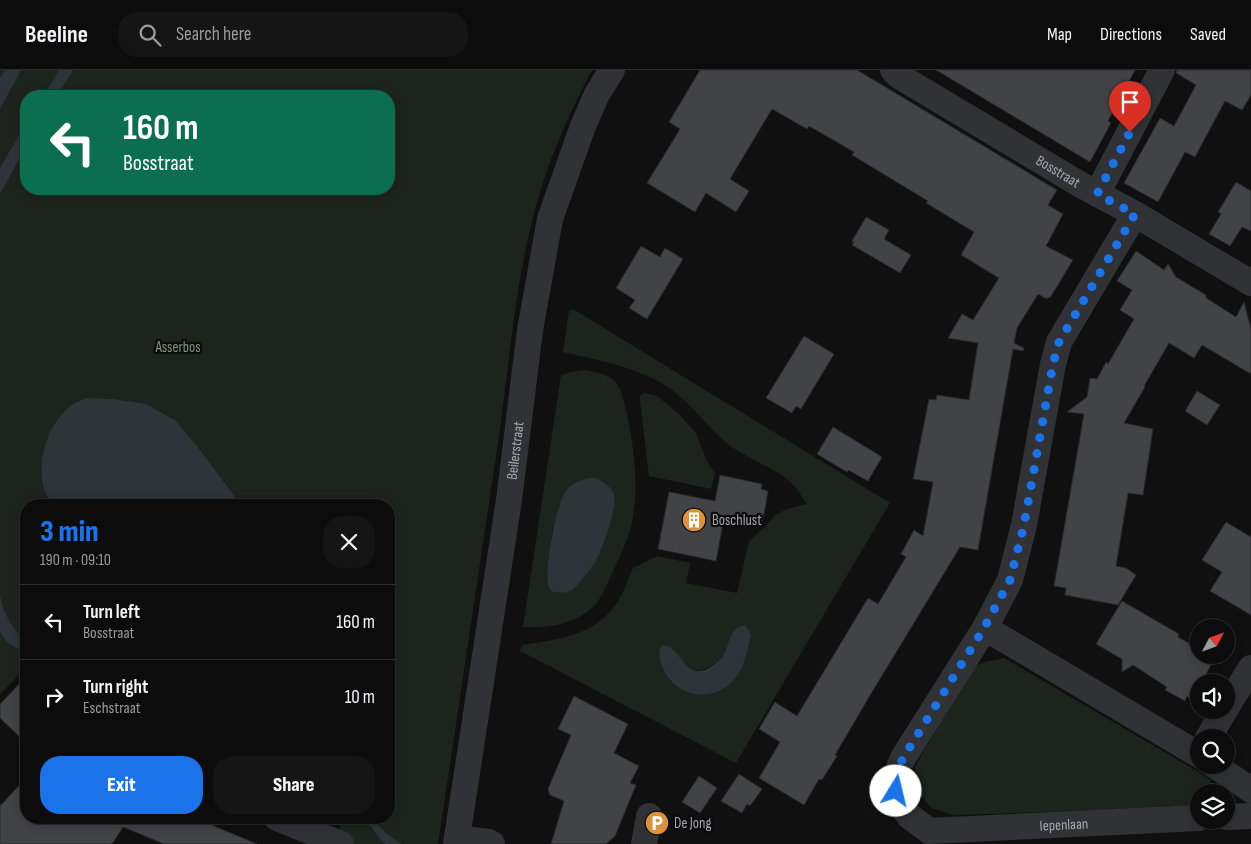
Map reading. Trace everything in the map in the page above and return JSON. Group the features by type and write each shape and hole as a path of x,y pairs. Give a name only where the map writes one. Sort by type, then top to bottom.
{"street":[{"name":"Beilerstraat","path":"456,841 508,500 530,330 550,219 583,126 597,94 612,70"},
{"name":"Bosstraat","path":"893,70 899,76 1097,194 1135,214 1251,283"},
{"path":"1097,194 1162,70"},
{"path":"1135,214 1059,342 1053,364 1017,556 1010,580 984,628 1190,749"},
{"name":"Iepenlaan","path":"984,628 903,758 893,781 898,800 909,816 929,831 1190,818"},
{"path":"1235,694 1251,668"},
{"path":"1227,774 1251,790"},
{"path":"644,844 649,816"},
{"path":"1235,817 1251,816"},
{"path":"292,824 341,844"},
{"path":"456,841 488,842 492,844"}],"green space":[{"name":"Asserbos","path":"0,70 592,70 553,153 536,206 522,266 497,450 438,844 402,844 393,840 377,824 395,824 395,499 20,499 20,639 16,649 20,650 20,674 0,694"},
{"path":"573,309 890,503 736,763 520,651 522,645 562,638 587,629 598,622 617,603 633,568 657,556 690,563 686,583 737,593 749,541 775,515 787,509 807,504 788,480 776,471 732,447 717,435 684,400 665,385 623,367 563,352 569,310","holes":["732,633 724,687 660,658 673,648 681,661 689,669 697,671 706,669 721,658 728,647"]},
{"path":"586,370 611,378 617,384 623,398 633,449 635,475 635,501 631,527 604,590 594,606 578,617 561,624 523,627 561,375","holes":["561,501 607,534 602,544 549,557 552,533"]},
{"path":"644,393 657,396 679,414 696,433 706,459 715,474 711,489 649,476 640,401 640,396"},
{"path":"1004,658 1190,767 1190,774 1202,774 1213,784 1190,784 1190,807 954,815 931,808 916,788 915,766 973,667"},
{"path":"340,824 369,824 385,844 351,844 339,834"}],"shaded area":[{"path":"5,70 21,70 0,109 0,78"},
{"path":"59,70 73,70 61,90 47,90"},
{"path":"20,133 20,157 0,194 0,168"},
{"path":"88,398 113,399 146,404 176,421 236,499 50,499 45,491 42,478 44,450 56,423 65,411 75,403"},
{"path":"594,477 613,491 615,500 612,518 602,548 596,561 571,591 551,591 548,584 548,563 552,534 564,494 569,487 584,479"},
{"path":"0,596 9,621 20,634 20,650 4,639 0,631"},
{"path":"742,626 746,626 751,635 749,645 739,673 729,685 717,692 704,695 691,693 679,688 669,678 662,666 659,650 663,645 670,647 676,652 686,665 693,670 700,671 710,667 722,657 734,631"},
{"path":"369,824 378,824 386,833 402,844 385,844"}],"building":[{"path":"700,70 857,70 1057,190 1048,205 1063,214 1046,246 1073,260 1050,298 1048,297 1047,299 1038,294 1017,328 1014,343 1024,348 1023,351 1013,349 978,550 960,547 872,692 835,755 837,756 822,780 819,779 804,805 759,778 780,742 759,729 775,702 797,716 868,598 878,604 906,557 901,554 914,530 923,536 933,482 913,479 929,399 936,400 937,395 969,400 978,343 948,338 962,314 973,320 999,278 961,255 974,232 926,203 928,201 852,155 854,152 809,126 807,129 772,109 730,179 749,191 736,212 706,193 695,212 647,183 680,129 669,122"},
{"path":"936,70 1135,70 1108,121 1111,123 1090,162"},
{"path":"1177,70 1251,70 1251,95 1242,110 1225,101 1195,157 1185,152 1158,202 1124,183 1160,118 1174,126 1196,85 1176,73"},
{"path":"1236,182 1251,191 1251,231 1242,227 1230,246 1209,234 1221,214 1218,212"},
{"path":"866,217 889,230 884,239 911,255 900,273 852,245 854,242 852,241"},
{"path":"641,246 660,257 665,248 683,259 647,319 629,308 635,300 616,288"},
{"path":"1136,251 1164,270 1168,264 1176,277 1206,295 1206,298 1236,317 1244,302 1251,329 1251,374 1202,345 1194,358 1169,343 1144,386 1124,423 1153,429 1143,495 1128,493 1116,566 1126,568 1136,575 1118,605 1065,595 1066,588 1054,586 1084,414 1067,412 1087,397 1090,378 1097,379 1134,319 1120,310 1132,290 1117,281"},
{"path":"804,336 834,354 801,409 796,406 792,413 766,398"},
{"path":"1197,391 1220,405 1207,425 1185,411"},
{"path":"833,427 882,457 868,481 848,470 847,472 817,454"},
{"name":"Boschlust","path":"720,475 762,484 761,489 768,491 762,525 724,518 716,561 658,549 669,492 715,501"},
{"path":"1226,522 1251,537 1251,615 1210,591 1222,572 1202,560"},
{"path":"1122,601 1179,634 1178,637 1190,644 1190,664 1212,664 1206,674 1190,674 1190,698 1187,696 1185,701 1165,690 1167,687 1133,665 1122,672 1122,659 1096,644"},
{"path":"20,683 20,737 0,718 0,704"},
{"path":"574,696 628,724 614,753 639,766 630,783 636,785 615,836 606,844 551,844 564,801 550,795 548,789 571,735 558,729"},
{"path":"739,774 762,789 750,806 747,804 742,813 721,801"},
{"path":"699,776 717,788 700,813 682,802"},
{"path":"20,784 20,824 209,824 257,844 164,844 123,827 112,844 0,844 0,806"}],"place":[{"name":"Boschlust","path":"694,520"},
{"name":"De Jong","path":"657,823"}],"route":[{"path":"896,791 893,781 903,758 997,607 1010,580 1024,525 1053,364 1059,342 1135,214 1097,194 1130,132"}]}
